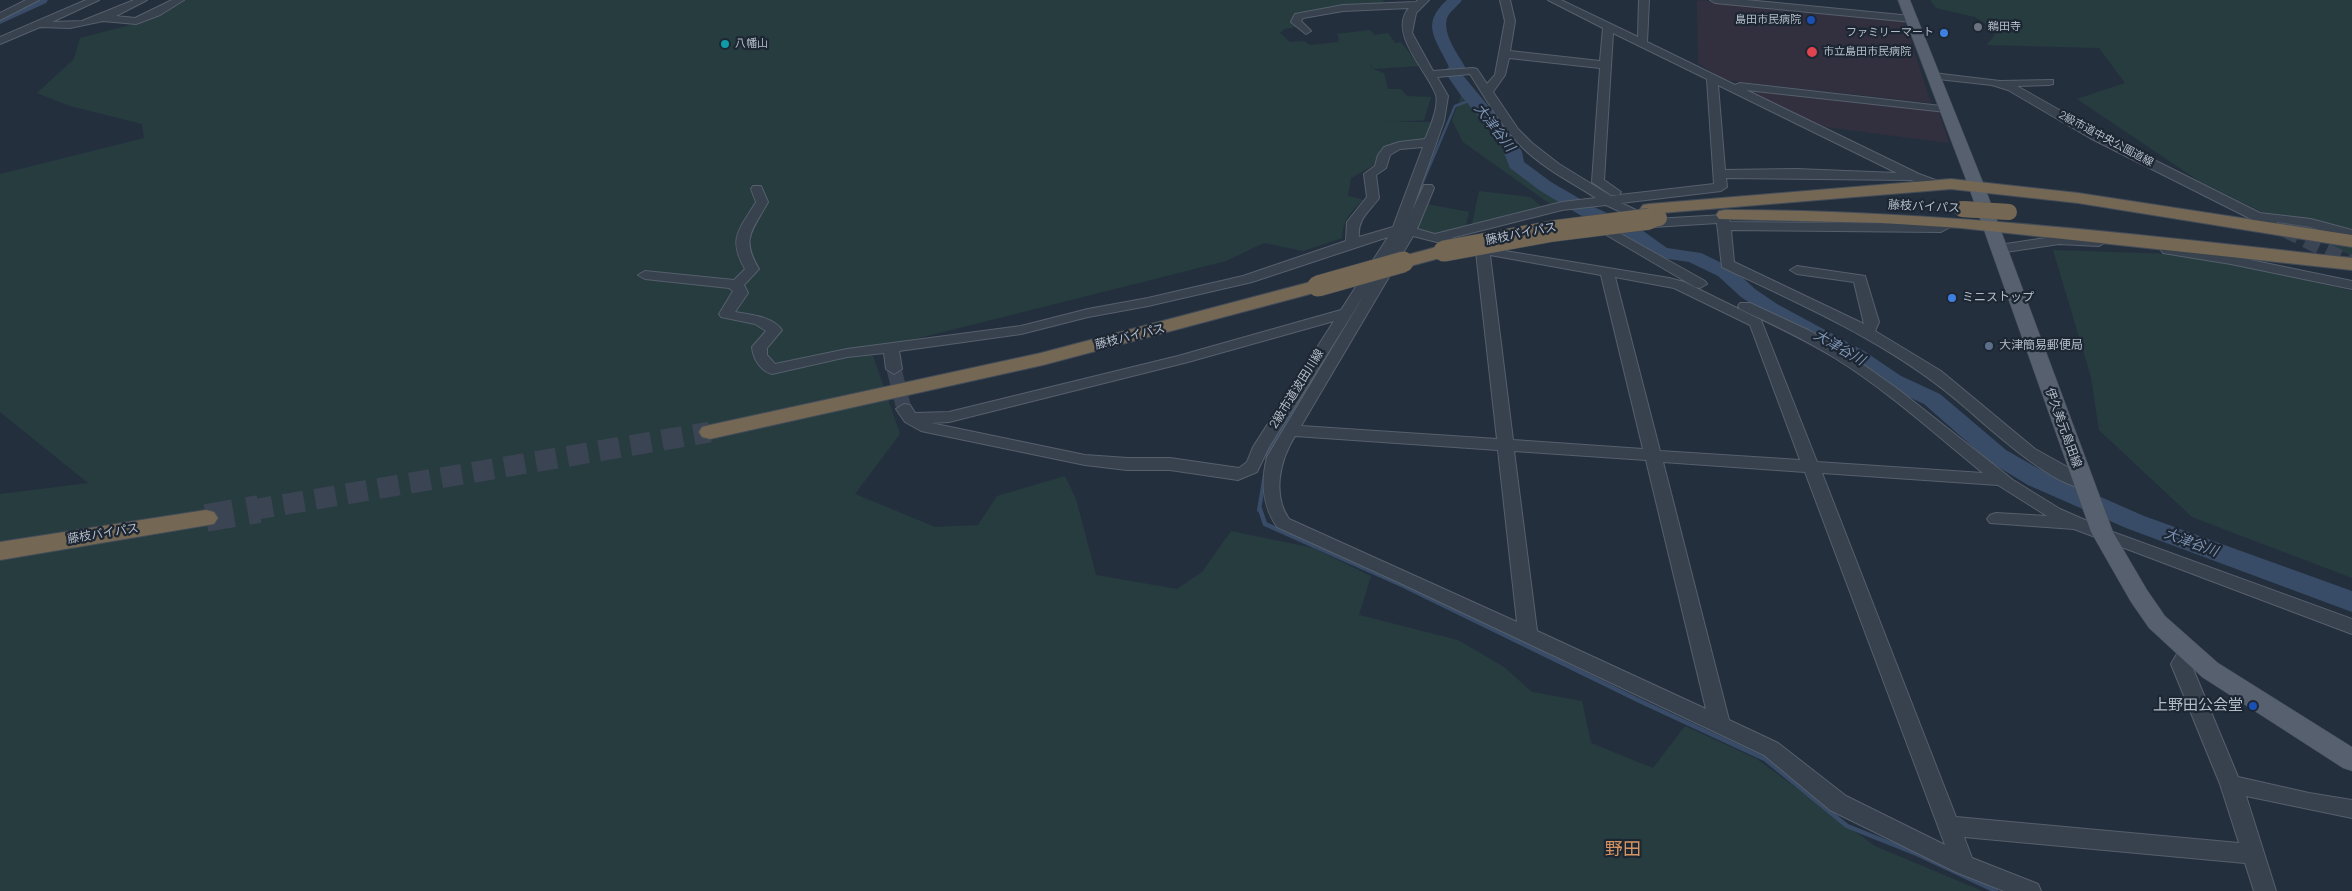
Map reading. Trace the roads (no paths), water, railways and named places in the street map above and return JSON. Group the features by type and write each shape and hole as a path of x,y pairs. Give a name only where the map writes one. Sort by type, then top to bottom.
{"highway":[{"path":"1440,244 1553,231 1653,213 1934,184 1976,186 2078,198 2352,241"},
{"name":"藤枝バイパス","path":"1957,216 2009,212 2352,255"},
{"path":"1653,213 1957,216 1990,226 2352,264"},
{"name":"藤枝バイパス","path":"710,432 1043,359 1318,286 1440,244 1653,213"},
{"name":"藤枝バイパス","path":"0,551 206,518"}],"main road":[{"name":"伊久美元島田線","path":"1904,0 1976,186 2103,534 2139,596 2157,622 2188,652 2227,682 2352,760"}],"street":[{"path":"0,17 34,0"},
{"path":"0,42 94,0"},
{"path":"40,24 84,25 142,0"},
{"path":"104,18 136,21 156,13 179,0"},
{"path":"1487,92 1500,75 1510,21 1505,0"},
{"path":"1553,0 1914,177 1934,184"},
{"path":"1641,43 1643,37 1644,0"},
{"path":"1715,0 1912,19"},
{"path":"1831,0 1834,12"},
{"path":"1306,31 1296,22 1299,16 1343,8 1421,2"},
{"name":"2級市道波田川線","path":"1255,467 1261,447 1345,313 1404,230 1441,109 1442,96 1407,33 1408,19 1421,2"},
{"path":"1608,26 1598,182 1609,197 1622,209 1653,223 1723,219 1727,264 1866,333 1940,377 2022,447 2046,464 2084,485"},
{"path":"1504,54 1605,65"},
{"path":"1430,74 1473,71 1514,131 1528,146 1555,167 1609,197"},
{"name":"2級市道中央公園道線","path":"1933,76 2002,84 2094,134 2272,224"},
{"path":"1712,78 1721,186"},
{"path":"2002,84 2049,82"},
{"path":"1727,85 1946,109"},
{"path":"1353,242 1350,233 1352,222 1358,212 1373,198 1370,174 1380,168 1384,154 1388,149 1400,146 1430,143"},
{"path":"1440,244 1562,206 1609,197 1721,186 1796,173 1914,177"},
{"path":"1428,188 1274,458 1272,504 1276,515 1283,523 1402,576 1771,749 1838,803 1964,865 2030,891"},
{"path":"736,286 752,269 741,248 743,232 762,202 757,189"},
{"path":"2255,215 2311,223 2352,234"},
{"path":"1724,226 1941,228 1957,216"},
{"path":"1486,250 1605,229 1687,278 1805,334 1842,356 1894,394 2001,480 2076,524 2352,627"},
{"path":"644,275 736,286 741,293 726,314 760,322 775,330 759,347 760,356 772,369 890,347 1021,330 1088,313 1157,300 1247,279 1353,242 1404,230 1440,244 1486,250 1679,285 1756,323 1964,865"},
{"path":"1999,249 2059,240 2095,242 2194,253 2352,286"},
{"path":"1486,250 1505,445 1528,635"},
{"path":"1797,270 1860,279 1872,322 1866,333"},
{"path":"1607,272 1720,725"},
{"path":"1273,470 1255,467 1248,472 1238,474 1170,464 1127,464 1085,460 927,427 907,414 958,414 1183,360 1345,313"},
{"path":"890,347 894,369"},
{"path":"1290,430 2001,480"},
{"path":"1996,519 2076,524"},
{"path":"2188,652 2180,664 2231,784 2266,891"},
{"path":"2231,784 2309,802 2352,809"},
{"path":"1949,826 2254,854"}],"waterway":[{"path":"0,20 41,0"},
{"name":"大津谷川","path":"1455,0 1445,9 1440,18 1439,26 1440,34 1458,69 1452,71 1468,94 1499,128 1513,152 1516,164 1545,186 1587,211 1632,232 1662,253 1694,257 1725,272 1748,293 1770,308 1856,356 1893,381 1932,399 1998,456 2037,479 2135,522 2352,602"},
{"path":"1417,196 1455,106 1474,99"},
{"path":"1259,510 1269,450 1356,309"},
{"path":"1260,509 1265,524 1402,585 1642,702 1765,759 1847,826 1917,854 1996,891"}],"tunnel":[{"path":"2285,230 2352,263"},
{"path":"894,369 904,409"},
{"path":"252,510 710,432"},
{"path":"206,518 259,509"}],"place":[{"name":"島田市民病院","path":"1811,20"},
{"name":"鵜田寺","path":"1978,27"},
{"name":"ファミリーマート","path":"1944,33"},
{"name":"八幡山","path":"725,44"},
{"name":"市立島田市民病院","path":"1812,52"},
{"name":"ミニストップ","path":"1952,298"},
{"name":"大津簡易郵便局","path":"1989,346"},
{"name":"上野田公会堂","path":"2253,706"}],"district":[{"name":"野田","path":"1623,850"}]}
